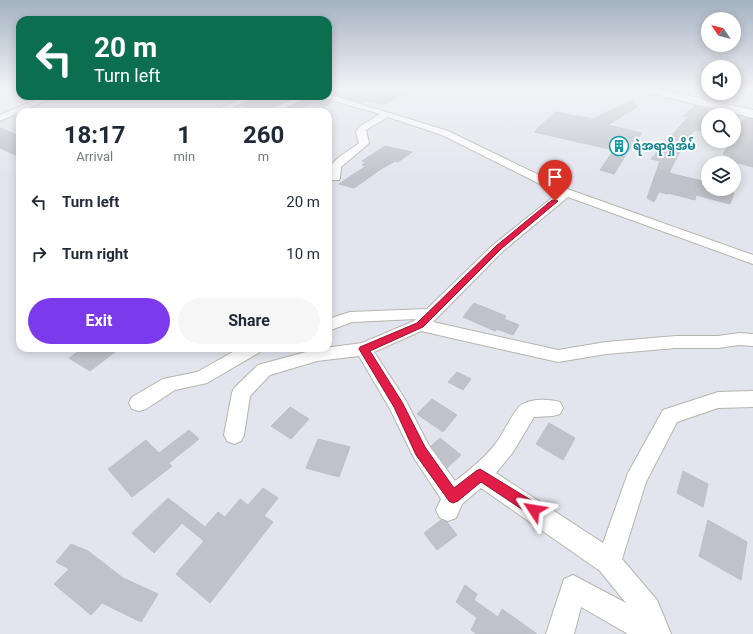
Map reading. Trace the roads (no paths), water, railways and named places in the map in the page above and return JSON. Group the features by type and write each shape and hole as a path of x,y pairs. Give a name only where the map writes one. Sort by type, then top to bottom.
{"street":[{"path":"335,178 335,169 337,164 360,149 364,143 361,132 362,129 379,119"},
{"path":"401,119 445,133 566,192 753,260"},
{"path":"234,435 241,393 264,370 317,355 364,349 426,320 498,248 566,192"},
{"path":"332,324 350,317 402,314 558,356 606,348 668,343 718,342 739,339 753,340"},
{"path":"364,349 398,405 421,451 451,504 506,446 527,411 535,408 553,408"},
{"path":"139,403 170,384 201,378 247,352"},
{"path":"609,562 636,480 670,416 718,400 753,399"},
{"path":"480,475 609,562 648,609 656,634"},
{"path":"560,634 573,588 656,634"}],"place":[{"name":"ရဲအရာရှိအိမ်","path":"619,146"}]}
